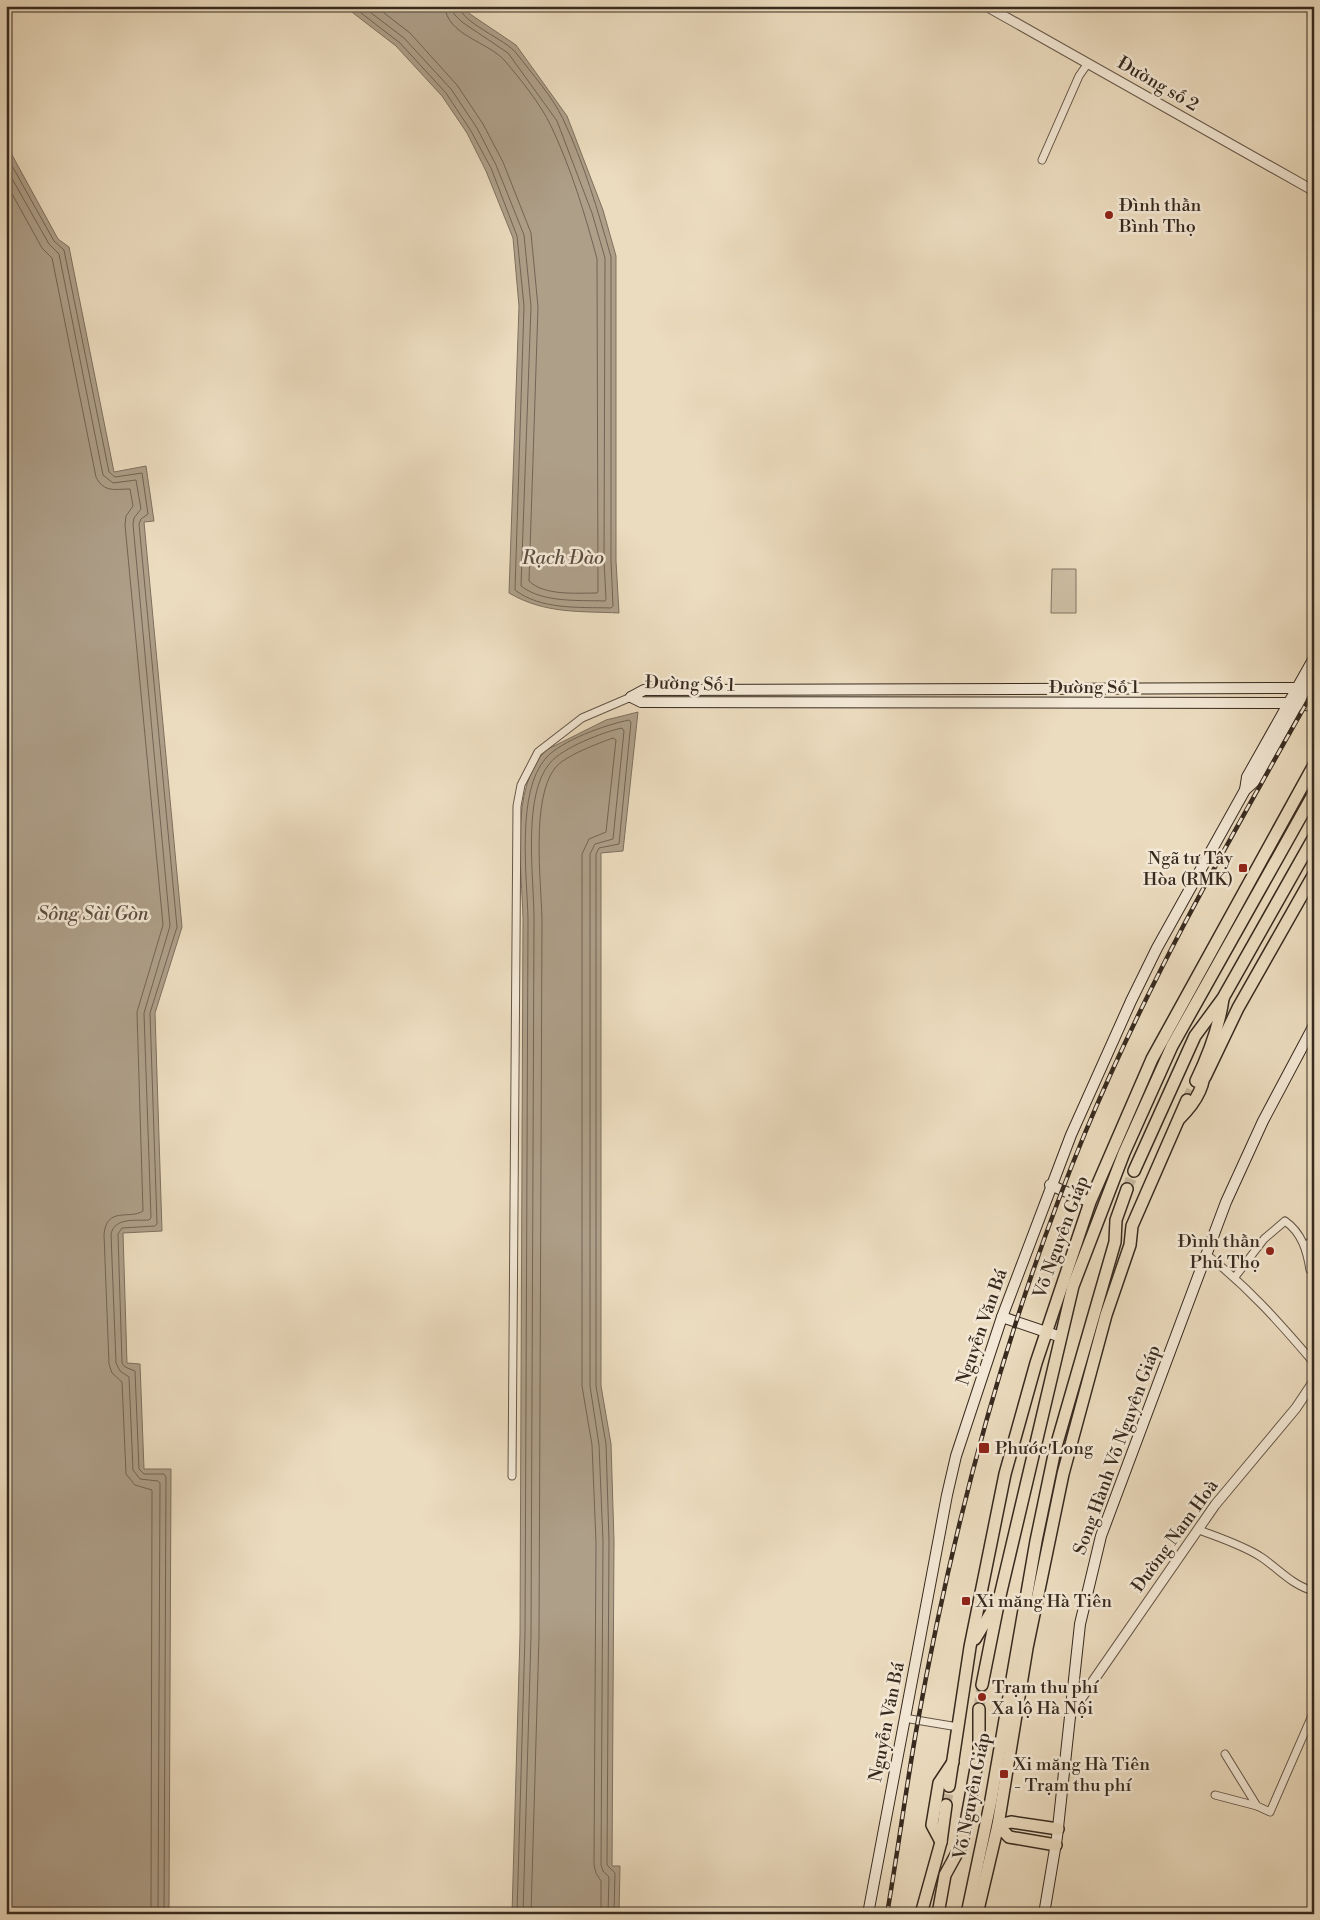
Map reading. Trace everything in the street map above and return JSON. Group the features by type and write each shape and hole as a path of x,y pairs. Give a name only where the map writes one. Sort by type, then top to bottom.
{"main road":[{"name":"Nguyễn Văn Bá","path":"1306,688 1314,658"},
{"name":"Nguyễn Văn Bá","path":"868,1914 950,1480 1002,1317 1050,1185 1144,974 1245,790 1246,777 1314,674"},
{"name":"Đường Số 1","path":"631,696 644,690 1306,688"},
{"name":"Đường Số 1","path":"631,696 641,702 1293,704 1314,706"},
{"name":"Võ Nguyên Giáp","path":"950,1786 970,1647 1005,1474 1036,1363 1090,1202 1152,1058 1314,765"},
{"name":"Võ Nguyên Giáp","path":"982,1685 998,1600 1073,1286 1124,1153 1172,1046 1250,903 1314,793"},
{"path":"1134,1171 1184,1056 1195,1036 1223,998 1314,837"},
{"path":"1200,1079 1314,874"},
{"name":"Võ Nguyên Giáp","path":"1178,1119 1192,1106 1221,1014 1223,998"},
{"name":"Song Hành Võ Nguyên Giáp","path":"1044,1914 1056,1845 1080,1624 1101,1536 1206,1254 1250,1147 1314,1025"},
{"name":"Võ Nguyên Giáp","path":"977,1914 998,1825 1026,1648 1063,1474 1106,1315 1130,1245 1132,1226 1187,1100"},
{"path":"1050,1185 1090,1202"},
{"name":"Võ Nguyên Giáp","path":"967,1914 990,1802 1036,1541 1055,1450 1115,1242 1116,1220 1127,1189"},
{"path":"1115,1242 1132,1226"},
{"path":"1068,1264 1073,1286"},
{"path":"1002,1317 1061,1337 1036,1363"},
{"path":"970,1647 998,1600"},
{"name":"Võ Nguyên Giáp","path":"938,1914 945,1875 962,1844 979,1752 978,1709"},
{"name":"Võ Nguyên Giáp","path":"941,1842 932,1825 939,1784 953,1760"},
{"path":"990,1802 998,1825 1008,1837 1056,1845"},
{"name":"Võ Nguyên Giáp","path":"923,1914 941,1842 946,1805"},
{"path":"981,1844 998,1825 1011,1822 1058,1828"},
{"path":"941,1842 945,1875"},
{"path":"923,1914 942,1892"}],"street":[{"name":"Đường số 2","path":"986,6 1314,191"},
{"path":"1042,160 1079,76 1088,63"},
{"path":"512,1476 518,806 521,785 538,752 582,718 631,696"},
{"path":"1235,1278 1264,1239 1285,1221 1299,1236 1305,1247 1310,1270 1314,1273"},
{"path":"1305,1247 1314,1238"},
{"path":"1206,1254 1271,1312 1314,1363"},
{"name":"Đường Nam Hoà","path":"1070,1715 1215,1505 1296,1408 1314,1381"},
{"path":"1199,1530 1245,1548 1261,1557 1298,1585 1314,1591"},
{"path":"1215,1796 1257,1806 1270,1812 1314,1711"},
{"path":"904,1718 958,1727"},
{"path":"1225,1754 1257,1806"}],"shaded area":[{"path":"1052,569 1076,569 1076,613 1051,613"}],"water":[{"name":"Rạch Đào","path":"344,6 462,6 470,14 516,45 567,116 603,210 616,256 616,561 619,613 549,608 522,600 509,593 519,306 513,238 486,171 467,133 442,96 396,46"},
{"name":"Sông Sài Gòn","path":"6,144 58,239 69,247 114,472 146,466 154,521 144,522 182,927 155,1013 162,1231 123,1233 127,1363 140,1364 144,1469 171,1469 169,1914 6,1914"},
{"path":"638,712 623,851 601,853 601,1386 611,1444 614,1541 612,1866 620,1866 619,1914 512,1914 520,1635 523,919 520,830 522,807 534,766 546,750 606,720"}],"tunnel":[{"path":"1187,1100 1196,1081"},
{"path":"1127,1189 1134,1171"},
{"path":"979,1709 982,1685"},
{"path":"946,1805 949,1786"}],"railway":[{"path":"887,1914 917,1726 947,1575 985,1425 1031,1277 1085,1133 1136,1019 1193,908 1314,690"}],"place":[{"name":"Đình thần Bình Thọ","path":"1109,215"},
{"name":"Ngã tư Tây Hòa (RMK)","path":"1243,868"},
{"name":"Đình thần Phú Thọ","path":"1270,1251"},
{"name":"Phước Long","path":"984,1448"},
{"name":"Xi măng Hà Tiên","path":"966,1601"},
{"name":"Trạm thu phí Xa lộ Hà Nội","path":"982,1697"},
{"name":"Xi măng Hà Tiên - Trạm thu phí","path":"1004,1774"}]}
